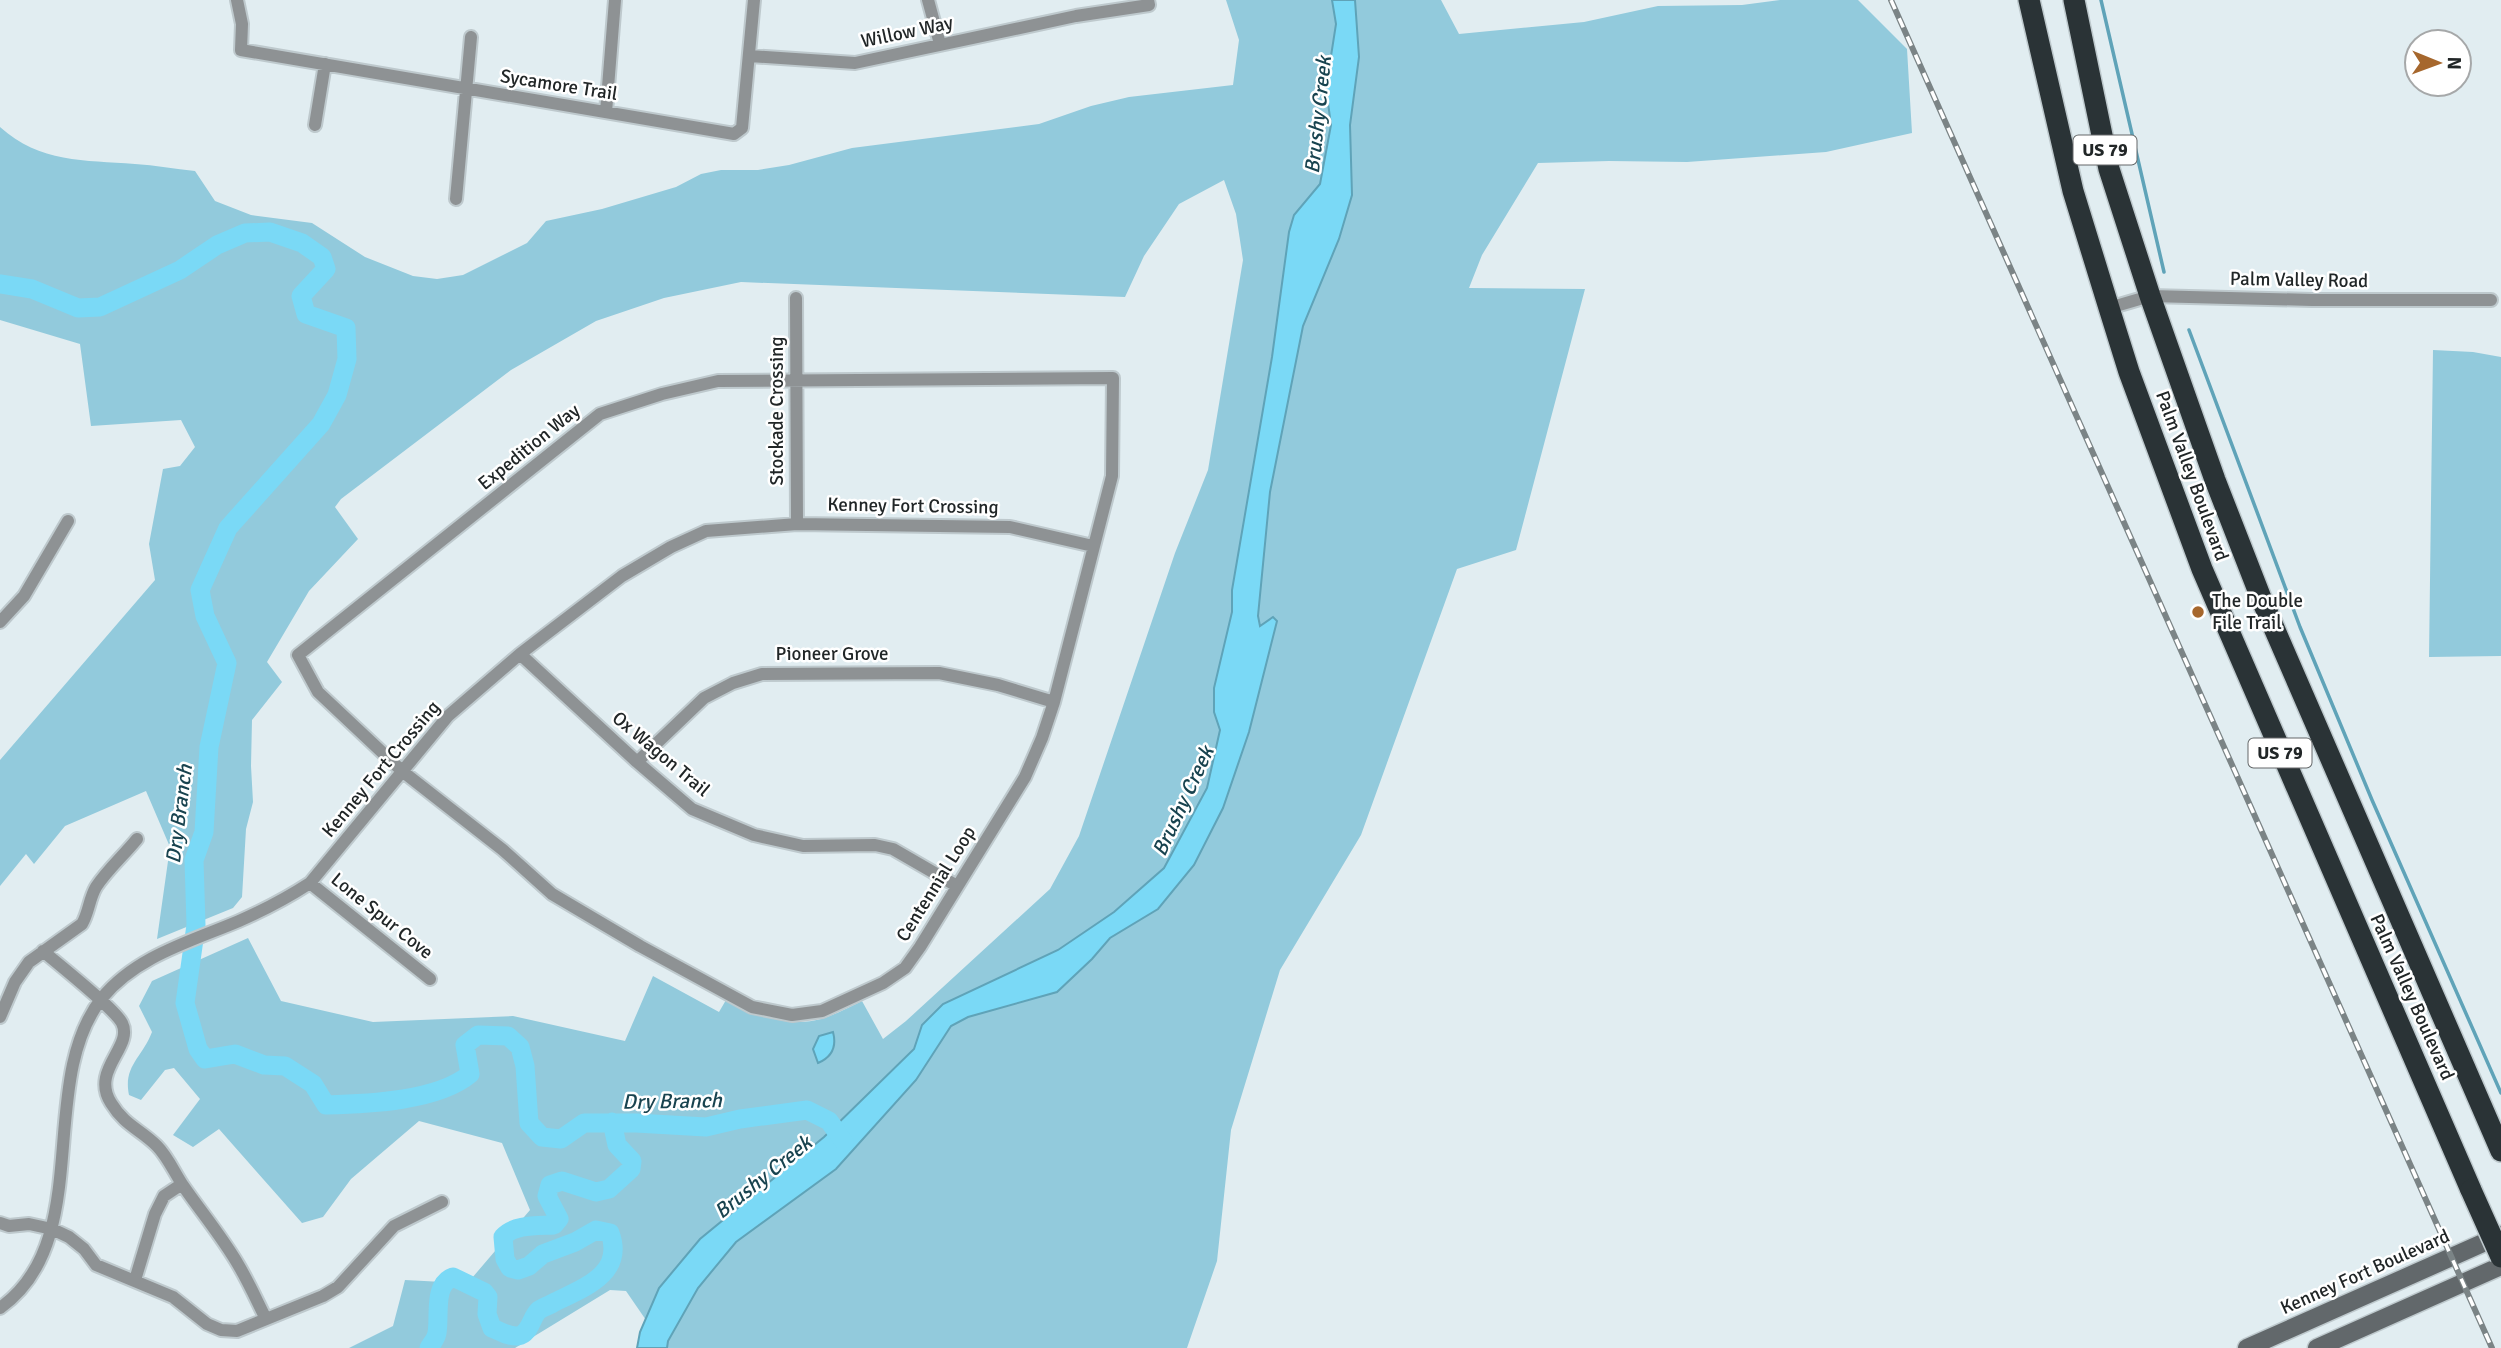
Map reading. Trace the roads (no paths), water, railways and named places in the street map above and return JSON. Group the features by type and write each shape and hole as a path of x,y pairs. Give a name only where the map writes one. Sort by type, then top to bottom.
{"highway":[{"name":"Palm Valley Boulevard","path":"2029,0 2073,191 2129,372 2202,569 2501,1257"},
{"name":"Palm Valley Boulevard","path":"2074,0 2109,169 2202,445 2261,598 2501,1151"}],"main road":[{"name":"Kenney Fort Boulevard","path":"2247,1348 2501,1235"},
{"path":"2317,1348 2501,1266"}],"street":[{"name":"Sycamore Trail","path":"237,0 242,24 241,50 734,134 742,128 754,0"},
{"path":"606,112 615,0"},
{"path":"928,0 940,44"},
{"name":"Willow Way","path":"750,56 855,63 1076,16 1149,5 1148,0"},
{"path":"456,199 471,37"},
{"path":"315,125 325,64"},
{"name":"Palm Valley Road","path":"2109,308 2150,296 2491,300"},
{"name":"Stockade Crossing","path":"796,298 797,524"},
{"name":"Expedition Way","path":"402,771 317,692 298,655 600,414 662,394 718,381 1114,378"},
{"name":"Centennial Loop","path":"402,771 503,850 552,894 752,1007 792,1015 822,1011 883,983 905,968 912,958 1025,777 1042,738 1054,702 1112,476 1114,378"},
{"path":"0,622 24,596 68,521"},
{"name":"Kenney Fort Crossing","path":"0,1308 34,1273 52,1229 71,1084 80,1041 100,1001 120,978 159,954 241,920 283,900 310,883 447,716 520,654 622,576 671,547 706,531 797,524 1010,527 1093,547"},
{"name":"Ox Wagon Trail","path":"520,654 692,809 754,835 803,846 884,847 909,857 957,886"},
{"name":"Pioneer Grove","path":"637,762 704,698 733,683 762,674 939,673 998,685 1054,702"},
{"path":"0,1017 15,982 29,962 82,924 98,884 137,839"},
{"name":"Lone Spur Cove","path":"310,883 430,979"},
{"path":"43,951 118,1018 124,1034 106,1077 109,1101 124,1123 158,1147 239,1265 266,1319"},
{"path":"135,1280 155,1214 164,1196 182,1184"},
{"path":"0,1223 9,1226 29,1224 52,1229 69,1237 84,1249 96,1265 173,1297 207,1324 220,1330 237,1331 323,1296 338,1287 394,1226 442,1202"}],"waterway":[{"path":"2101,0 2164,272"},
{"name":"Dry Branch","path":"0,284 32,289 78,308 100,307 180,270 217,245 245,233 270,232 302,243 322,257 326,269 301,296 306,314 346,328 347,359 337,395 321,424 228,528 200,590 205,616 227,663 209,747 204,832 194,860 196,925 185,1003 198,1049 205,1059 235,1054 264,1065 285,1066 313,1084 326,1105 362,1104 421,1095 456,1083 470,1074 465,1045 478,1035 508,1036 520,1047 525,1066 529,1123 542,1137 561,1139 584,1123 706,1127 740,1119 807,1110 829,1121 844,1142"},
{"path":"2189,330 2300,627 2372,800 2501,1093"},
{"path":"429,1348 437,1333 442,1286 453,1277 484,1292 488,1297 487,1314 492,1328 518,1336 525,1332 539,1310 588,1285 606,1269 612,1259 610,1233 596,1230 575,1242 543,1254 529,1266 518,1270 510,1268 505,1259 503,1237 520,1228 554,1225 559,1219 547,1196 550,1185 562,1181 596,1192 609,1189 631,1169 632,1161 617,1145 612,1122"}],"railway":[{"path":"1891,0 2492,1348"}],"place":[{"name":"The Double File Trail","path":"2198,612"}],"water label":[{"name":"Brushy Creek","path":"1318,115"},
{"name":"Brushy Creek","path":"1183,801"},
{"name":"Brushy Creek","path":"763,1177"}]}
